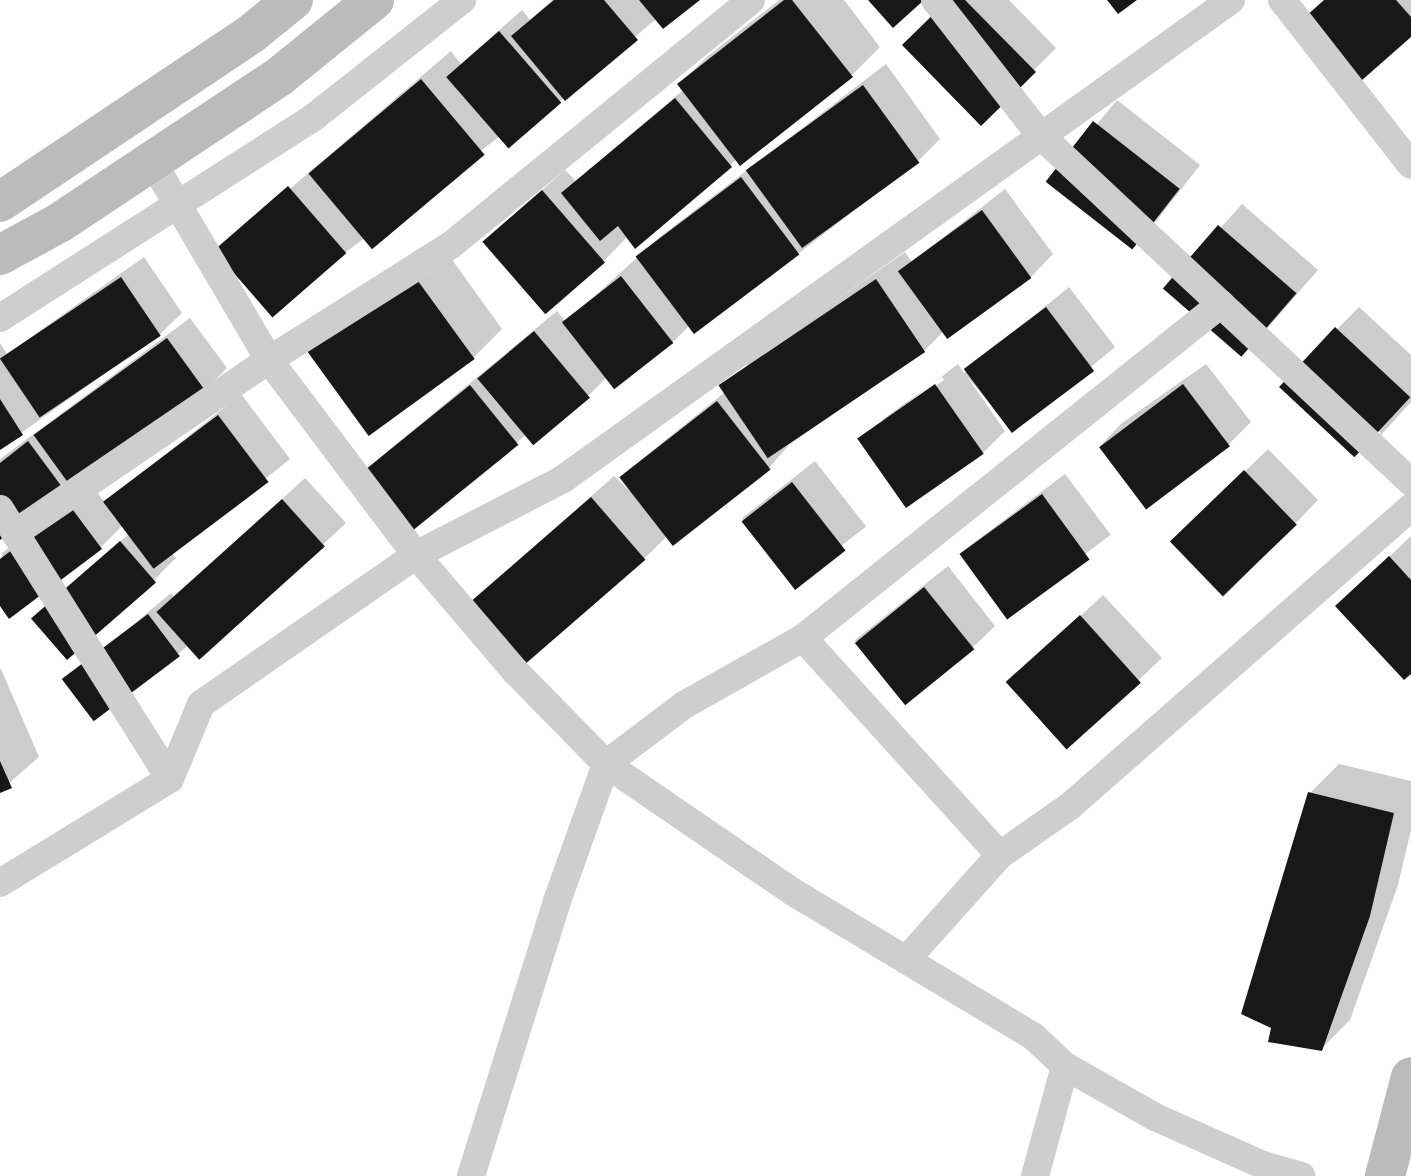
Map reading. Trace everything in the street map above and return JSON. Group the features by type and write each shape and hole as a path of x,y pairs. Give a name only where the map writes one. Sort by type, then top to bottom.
{"main road":[{"path":"0,202 251,34 293,0"},
{"path":"0,255 59,223 280,76 374,0"},
{"path":"1385,1176 1411,1077"}],"street":[{"path":"0,318 314,117 462,0"},
{"path":"15,533 269,360 451,245 751,0"},
{"path":"935,0 1040,135 1411,482"},
{"path":"0,883 170,779 201,704 416,555 563,479 1231,0"},
{"path":"1282,0 1411,165"},
{"path":"152,161 269,360 416,555 515,671 606,764 793,892 1033,1036 1065,1066 1155,1117 1263,1165 1301,1176"},
{"path":"471,1176 557,901 606,764 684,705 803,638 1221,304"},
{"path":"906,960 1000,855 1070,806 1411,508"},
{"path":"0,509 170,779"},
{"path":"803,638 1000,855"},
{"path":"1035,1176 1065,1066"}],"building":[{"path":"554,0 604,0 638,40 565,101 511,36"},
{"path":"639,0 700,0 663,29"},
{"path":"784,0 792,0 853,77 740,166 677,84"},
{"path":"868,0 924,0 893,28"},
{"path":"948,0 965,0 1036,72 981,126 902,45"},
{"path":"1107,0 1137,0 1118,14"},
{"path":"1324,0 1396,0 1411,17 1411,37 1361,81 1305,17"},
{"path":"499,31 561,103 508,149 446,77"},
{"path":"421,79 485,155 372,249 308,173"},
{"path":"863,85 919,163 802,248 746,170"},
{"path":"675,98 732,167 635,249 618,226 600,241 561,193"},
{"path":"1093,121 1180,189 1132,249 1046,182"},
{"path":"741,177 799,254 694,334 636,256"},
{"path":"288,186 346,253 272,317 214,250"},
{"path":"542,190 605,262 545,314 482,242"},
{"path":"982,210 1031,278 947,339 898,271"},
{"path":"1218,225 1296,293 1241,357 1163,288"},
{"path":"410,270 475,359 369,436 304,347"},
{"path":"621,276 673,343 614,389 562,322"},
{"path":"121,277 161,336 40,418 0,359"},
{"path":"876,279 925,352 768,458 718,385"},
{"path":"1046,307 1094,371 1012,433 964,369"},
{"path":"1335,327 1410,397 1354,457 1279,387"},
{"path":"534,331 590,398 533,445 477,379"},
{"path":"167,338 206,391 72,488 34,435"},
{"path":"935,384 984,454 906,508 857,438"},
{"path":"1183,384 1230,446 1146,509 1099,447"},
{"path":"470,385 518,445 413,530 364,471"},
{"path":"0,399 23,435 0,450"},
{"path":"717,401 771,470 673,546 619,477"},
{"path":"218,415 269,482 154,569 103,502"},
{"path":"28,441 65,491 0,540 0,463"},
{"path":"1244,470 1297,525 1223,596 1170,542"},
{"path":"792,482 846,551 795,590 742,521"},
{"path":"1042,494 1090,560 1007,619 959,554"},
{"path":"591,497 645,560 525,665 470,602"},
{"path":"282,499 325,547 199,660 156,612"},
{"path":"70,506 102,549 9,619 0,606 0,559"},
{"path":"120,541 156,583 67,660 31,618"},
{"path":"1389,556 1411,580 1411,674 1404,680 1335,606"},
{"path":"924,587 974,649 905,705 855,643"},
{"path":"148,614 180,656 94,721 62,679"},
{"path":"1080,615 1141,683 1067,750 1006,682"},
{"path":"0,761 12,788 0,793"},
{"path":"1308,792 1394,813 1370,916 1322,1051 1268,1042 1271,1028 1241,1014"}]}
